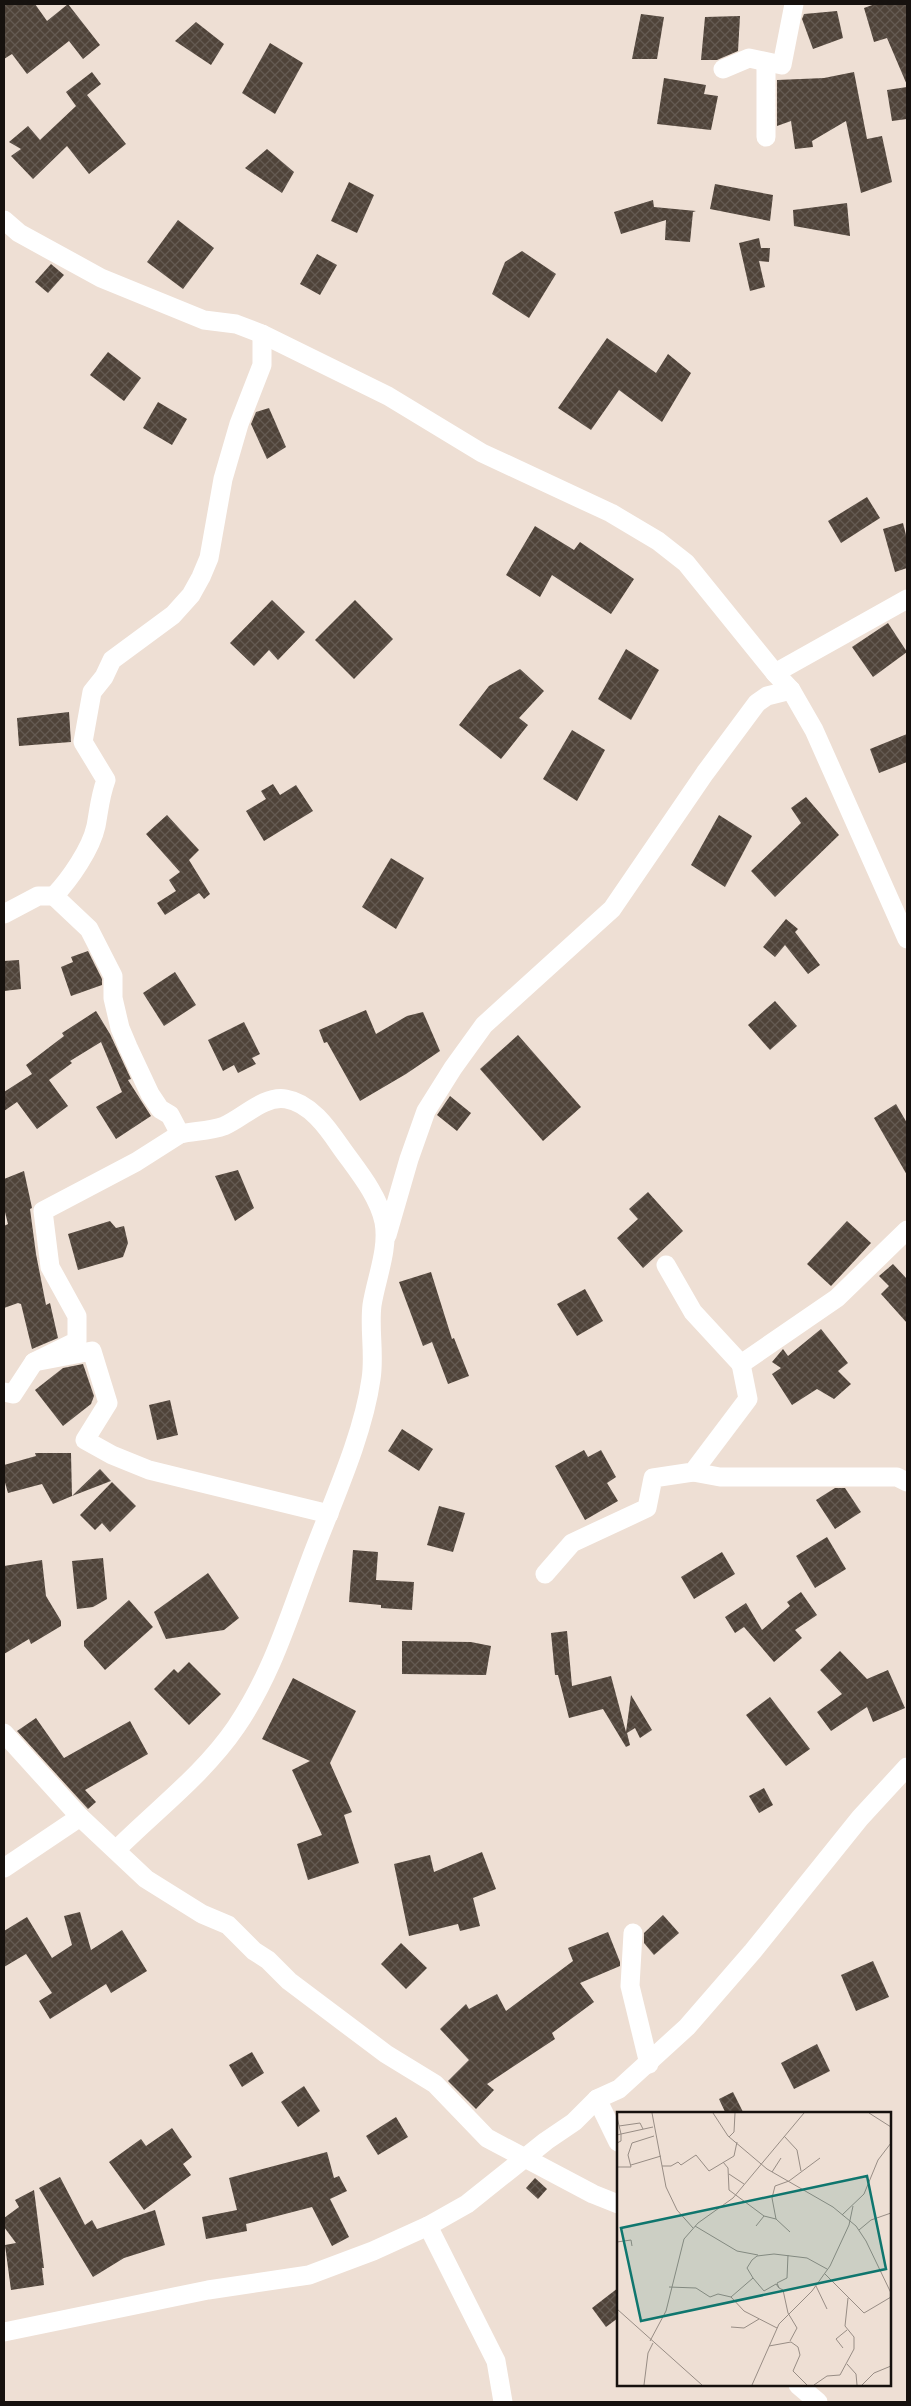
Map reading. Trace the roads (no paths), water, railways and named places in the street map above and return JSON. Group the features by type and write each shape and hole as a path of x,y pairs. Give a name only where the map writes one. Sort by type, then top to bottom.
{"street":[{"path":"723,69 749,58 782,66 794,4"},
{"path":"766,62 766,138"},
{"path":"4,220 34,242 101,278 204,320 236,324 262,334 388,396 482,454 611,513 658,541 686,563 775,673 792,690 817,737 907,939"},
{"path":"54,896 65,885 78,865 95,828 100,797 106,780 83,742 92,692 104,677 112,660 173,615 190,595 201,577 209,558 223,479 239,424 262,365 262,334"},
{"path":"775,673 907,599"},
{"path":"116,1850 208,1763 236,1727 274,1659 361,1426 372,1378 371,1312 383,1251 407,1166 426,1111 470,1043 484,1025 506,1002 570,949 612,909 705,773 757,703 767,696 792,690"},
{"path":"4,914 38,896 54,896 89,929 113,976 113,998 120,1028 128,1047 150,1094 160,1109 170,1115 180,1134"},
{"path":"4,1392 13,1394 34,1362 77,1341 77,1316 50,1267 43,1211 96,1181 136,1162 180,1134 223,1126 271,1100 286,1098 309,1109 331,1132 373,1194 384,1223 383,1251"},
{"path":"741,1364 838,1298 907,1230"},
{"path":"666,1264 693,1312 741,1364 748,1400 693,1472"},
{"path":"34,1362 92,1351 108,1403 85,1440 112,1455 148,1470 329,1514"},
{"path":"544,1574 572,1543 647,1508 653,1478 693,1472 720,1477 897,1477 907,1482"},
{"path":"4,1733 80,1817 146,1879 202,1914 228,1925 289,1981 386,2054 435,2084 487,2138 593,2194 617,2204"},
{"path":"4,2332 208,2290 309,2275 373,2251 428,2226 467,2204 524,2158 574,2122 596,2099 619,2089 649,2064 687,2027 812,1880 860,1818 907,1767"},
{"path":"4,1868 80,1817"},
{"path":"633,1933 630,1986 649,2064"},
{"path":"596,2099 617,2140"},
{"path":"428,2226 496,2361 503,2402"},
{"path":"799,2386 818,2402"}]}
